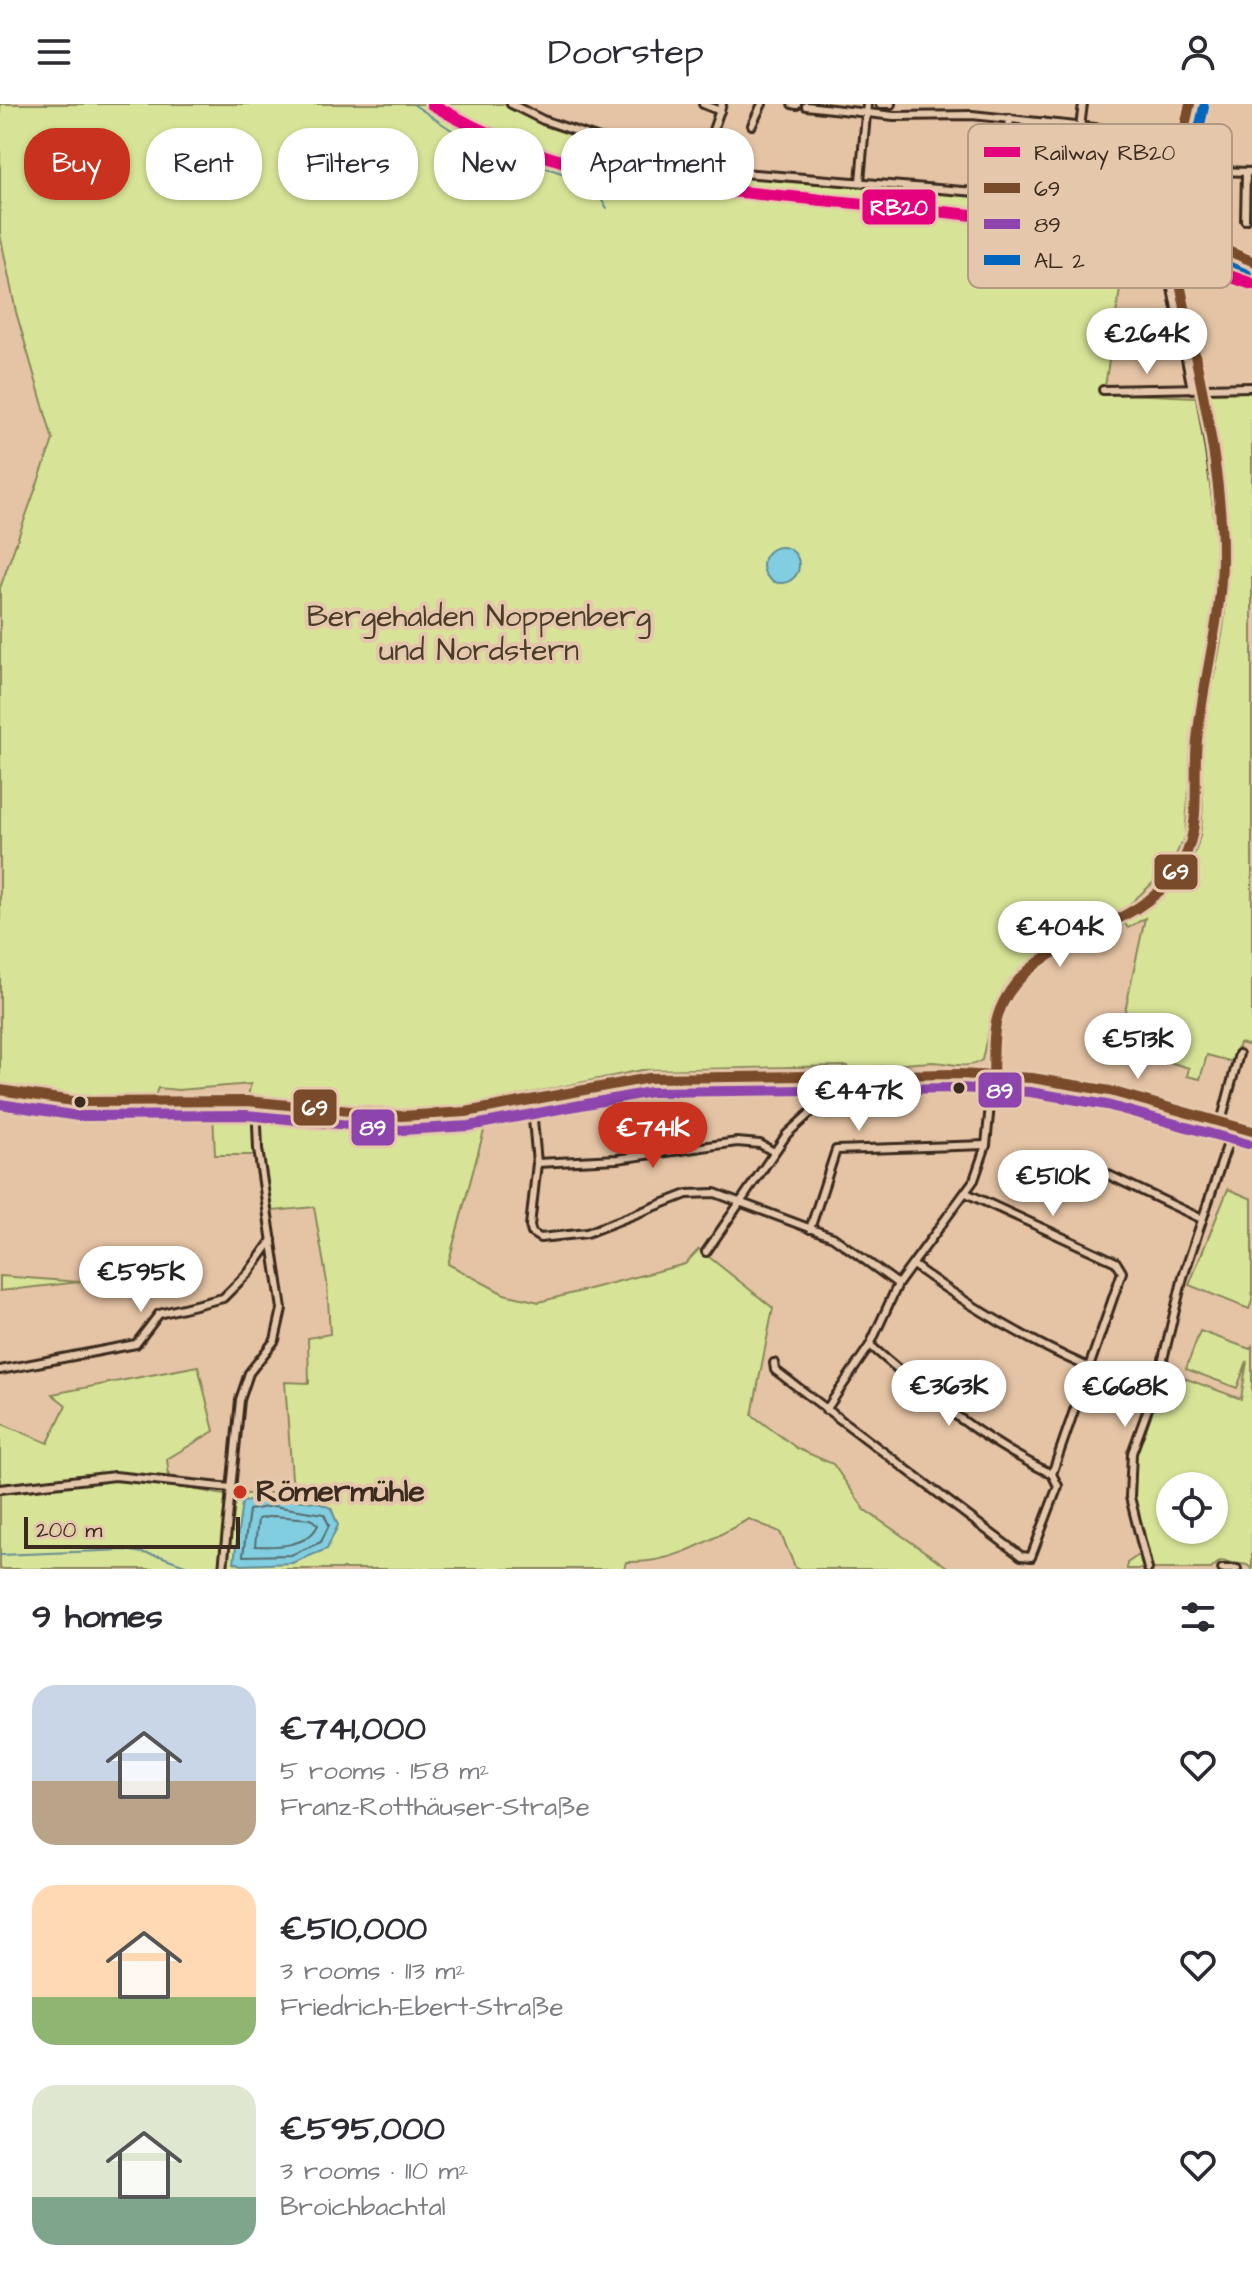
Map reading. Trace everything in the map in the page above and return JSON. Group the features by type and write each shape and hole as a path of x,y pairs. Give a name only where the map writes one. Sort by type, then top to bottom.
{"main road":[{"path":"0,1090 79,1102 256,1101 401,1116 442,1114 649,1078 993,1075 1110,1091 1252,1131"}],"street":[{"path":"511,104 569,128"},
{"path":"703,104 721,107 714,128"},
{"path":"752,125 762,104"},
{"path":"880,104 891,104"},
{"path":"972,115 974,104"},
{"path":"1080,124 1083,104"},
{"path":"1184,124 1190,104"},
{"path":"806,106 866,107 894,116 972,115 1058,124"},
{"path":"860,181 866,107"},
{"path":"1009,124 1010,118"},
{"path":"1245,220 1249,172"},
{"path":"754,174 785,179 968,189"},
{"path":"1232,253 1252,261"},
{"path":"826,1410 870,1345 898,1284 966,1193 986,1145 995,1029 1000,1011 1021,979 1043,961 1158,891 1182,865 1194,835 1197,743 1220,616 1222,559 1215,491 1173,288"},
{"path":"1182,288 1195,388"},
{"path":"1103,390 1252,387"},
{"path":"1221,1122 1239,1054"},
{"path":"706,1252 774,1152 832,1093 838,1075"},
{"path":"531,1098 537,1163 530,1226 532,1233 540,1238 587,1233 687,1194 715,1193 852,1248 898,1284"},
{"path":"223,1569 240,1400 249,1373 270,1350 281,1327 282,1309 258,1149 256,1101"},
{"path":"1148,1569 1130,1497 1132,1453 1157,1384 1183,1277 1234,1125"},
{"path":"537,1163 617,1159 737,1142 760,1144 774,1152"},
{"path":"810,1229 836,1150 986,1145"},
{"path":"1081,1162 1202,1219"},
{"path":"966,1193 1121,1268 1121,1280 1052,1474"},
{"path":"0,1370 136,1344 159,1314 223,1298 249,1272 272,1240"},
{"path":"913,1265 1022,1337 1088,1367"},
{"path":"774,1363 775,1370 826,1410 1021,1556 1031,1557 1058,1486 1052,1474 1024,1461 934,1400 870,1345"},
{"path":"0,1489 115,1476 231,1488"},
{"path":"1222,1569 1237,1569"}],"shaded area":[{"path":"427,104 439,104 480,128 467,128"},
{"path":"545,156 561,161 561,169 545,164"},
{"path":"754,189 968,210 968,218 754,197"}],"green space":[{"name":"Bergehalden Noppenberg und Nordstern","path":"0,104 427,104 467,128 434,128 434,200 545,200 545,164 561,169 561,200 754,200 754,197 968,218 968,288 1120,288 1104,393 1196,397 1223,563 1193,738 1185,836 1170,867 1129,905 1011,978 993,1008 982,1060 976,1063 932,1062 848,1069 848,1066 642,1070 492,1101 448,1264 504,1294 539,1302 685,1264 699,1249 773,1308 752,1415 798,1449 833,1464 865,1510 950,1569 796,1569 780,1532 749,1519 690,1550 643,1562 626,1562 624,1569 0,1569 0,1423 48,1443 66,1405 52,1394 198,1366 214,1431 167,1459 170,1485 224,1495 293,1492 285,1382 309,1383 308,1338 330,1334 327,1282 314,1207 263,1212 255,1155 215,1155 213,1113 243,1114 251,1084 178,1090 158,1088 147,1116 75,1117 5,1104 10,1087 0,1083 0,588 53,440 16,312 0,234"},
{"path":"439,104 507,104 563,128 561,158 545,154 545,128 482,128"},
{"path":"754,178 968,193 968,209 908,203 754,189"},
{"path":"1202,389 1252,392 1252,1046 1239,1043 1233,1062 1207,1055 1200,1079 1187,1076 1189,1068 1152,1057 1153,1052 1118,1044 1145,918 1128,928 1124,922 1153,902 1173,883 1192,845 1201,744 1223,629 1227,585 1224,528"},
{"path":"1228,1189 1252,1199 1252,1301 1249,1309 1189,1285"},
{"path":"0,1276 80,1282 0,1291"},
{"path":"1200,1331 1250,1349 1252,1346 1252,1569 1247,1565 1220,1561 1211,1569 1127,1569 1127,1563 1146,1550 1133,1497 1135,1454 1165,1371 1241,1399 1247,1361 1237,1388 1186,1369"}],"water":[{"path":"781,547 794,552 799,565 794,578 781,583 768,578 763,565 768,552"},
{"path":"272,1498 316,1502 331,1508 338,1525 327,1549 292,1563 242,1565 234,1562 242,1502"}],"waterway":[{"path":"413,104 456,133 501,153 589,182 607,208"},
{"path":"0,1555 125,1550 160,1556 196,1569"}],"rail line":[{"name":"RB20","path":"432,104 519,147 606,173 696,187 968,214"},
{"name":"RB20","path":"1232,277 1252,284"}],"transit line":[{"name":"69","path":"1185,124 1190,104"},
{"path":"1200,124 1204,107"},
{"name":"69","path":"1232,253 1252,261"},
{"path":"1232,268 1247,274"},
{"name":"69","path":"993,1075 996,1022 1011,989 1030,969 1054,952 1132,911 1156,894 1175,874 1184,858 1194,826 1197,740 1219,605 1222,560 1213,452 1181,288"},
{"name":"69","path":"0,1090 79,1102 247,1101 401,1116 466,1112 649,1078 959,1074 1032,1078 1110,1091 1252,1131"},
{"name":"89","path":"0,1104 78,1116 246,1115 401,1130 469,1126 650,1092 959,1088 1030,1092 1107,1105 1248,1144"}],"place":[{"name":"Römermühle","path":"240,1492"}]}
